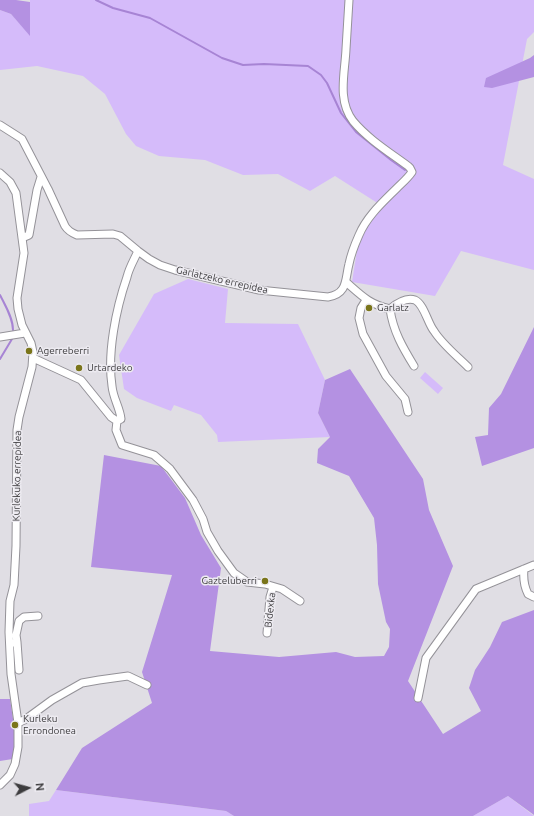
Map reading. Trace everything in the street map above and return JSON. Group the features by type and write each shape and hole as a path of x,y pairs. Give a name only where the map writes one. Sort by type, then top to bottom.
{"street":[{"path":"349,0 343,86 345,105 349,114 359,127 375,142 408,166 412,172 377,208 363,226 351,255 346,282 366,300 380,307 390,309"},
{"name":"Garlatzeko errepidea","path":"0,124 22,139 68,230 78,235 113,234 120,236 138,251 160,265 259,290 328,297 334,296 341,291 346,282"},
{"name":"Kurlekuko errepidea","path":"0,173 10,182 16,193 24,258 17,298 20,317 31,343 33,358 17,430 16,546 14,585 10,601 9,643 11,674 18,723 18,747 15,764 10,775 0,785"},
{"path":"22,238 28,235 41,177"},
{"path":"138,251 127,276 116,315 110,362 114,398 121,412 121,419 117,421 116,430 122,445 154,455 170,469 193,500 203,519 206,532 234,573 247,582 282,590 300,601"},
{"path":"390,309 397,302 413,299 419,302 434,331 468,367"},
{"path":"366,300 360,308 359,318 363,334 386,376 406,399 408,412"},
{"path":"390,309 400,343 414,366"},
{"path":"0,337 26,333"},
{"path":"33,358 81,380 111,417 117,421"},
{"path":"418,698 426,658 476,589 534,564"},
{"path":"524,569 525,588 528,594 534,596"},
{"name":"Bidexka","path":"267,633 269,601 273,587"},
{"path":"19,670 16,635 19,621 24,617 38,616"},
{"path":"9,643 17,642"},
{"path":"18,723 52,700 82,683 128,676 147,685"}],"shaded area":[{"path":"0,0 30,2 30,36 11,14 0,10"},
{"path":"30,0 534,0 534,32 527,39 503,165 534,179 534,270 461,251 435,296 352,282 359,238 379,204 335,176 310,191 278,174 243,175 205,160 159,156 136,146 126,134 105,94 83,76 37,66 0,70 0,10 11,14 30,35"},
{"path":"534,55 534,77 492,88 484,87 486,78"},
{"path":"188,279 228,289 225,323 298,324 325,380 318,413 330,437 218,442 217,435 201,415 174,405 171,411 137,398 124,389 119,355 154,294"},
{"path":"534,327 534,448 482,466 475,437 488,435 489,408 501,394"},
{"path":"350,369 423,479 429,510 453,566 408,681 443,734 481,711 469,688 475,670 490,647 502,622 534,610 534,815 508,796 473,816 234,816 226,811 56,790 82,748 152,703 142,672 172,575 91,567 104,455 161,466 185,498 201,535 221,568 210,651 279,657 336,652 355,657 384,656 389,647 390,629 386,622 378,584 377,545 374,518 349,476 317,463 318,449 330,437 318,413 325,380"},
{"path":"425,372 443,388 438,394 420,378"},
{"path":"0,699 10,699 19,758 0,761"},
{"path":"56,790 226,811 234,816 29,816 29,804 49,801"},
{"path":"508,796 534,816 473,816"}],"waterway":[{"path":"96,0 113,8 150,18 222,58 243,65 264,64 308,66 321,75 327,83 341,113 356,132 405,170"},
{"path":"0,295 10,316 13,330"},
{"path":"0,359 12,339"}],"place":[{"name":"Garlatz","path":"369,308"},
{"name":"Agerreberri","path":"29,351"},
{"name":"Urtardeko","path":"79,368"},
{"name":"Gazteluberri","path":"265,581"},
{"name":"Kurleku Errondonea","path":"15,725"}]}
